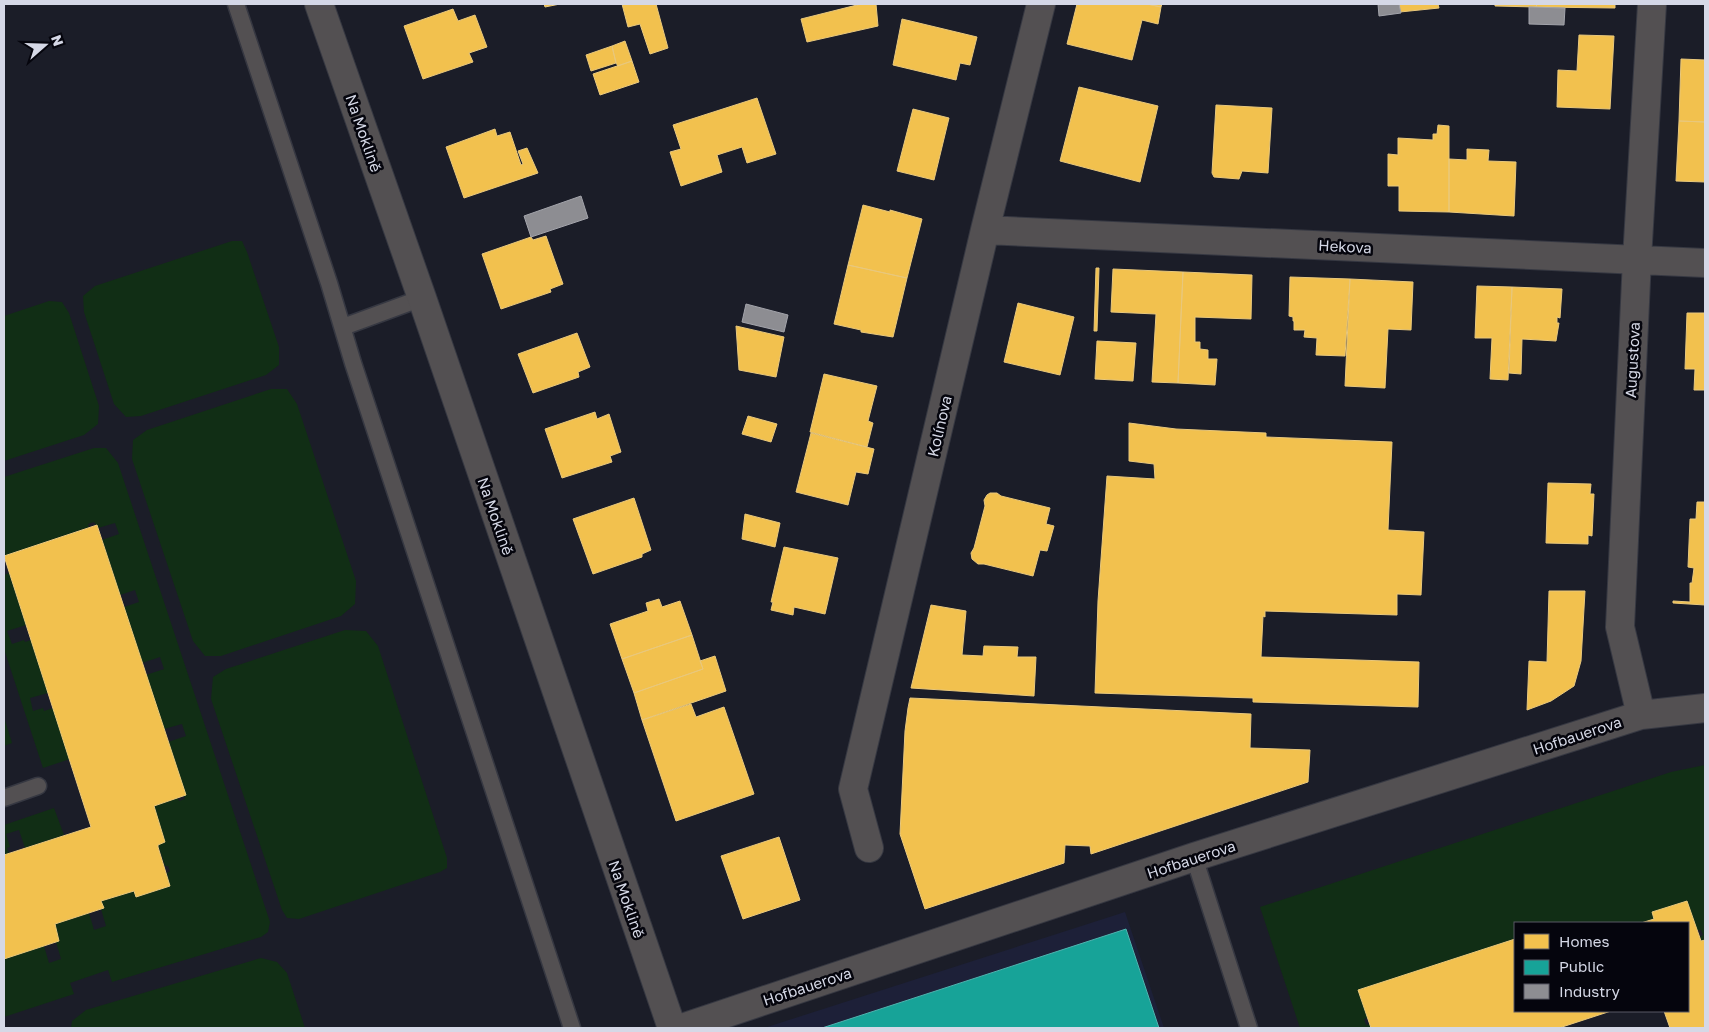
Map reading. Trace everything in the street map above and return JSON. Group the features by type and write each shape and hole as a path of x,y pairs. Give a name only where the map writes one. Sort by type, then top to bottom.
{"street":[{"name":"Na Moklině","path":"319,4 422,298 672,1028"},
{"name":"Kolínova","path":"869,848 853,789 985,230 1041,4"},
{"name":"Augustova","path":"1641,715 1620,627 1636,259 1652,4"},
{"name":"Hekova","path":"985,230 1705,263"},
{"name":"Hofbauerova","path":"682,1028 1194,857 1641,715 1705,708"}],"lane":[{"path":"236,4 572,1028"},
{"path":"343,327 422,298"},
{"path":"4,798 38,786"},
{"path":"1194,857 1249,1028"}],"shaded area":[{"path":"1125,912 1164,1028 764,1028"}],"green space":[{"path":"232,241 242,241 247,252 279,347 279,365 266,375 141,416 126,417 114,404 84,312 83,296 95,286"},
{"path":"49,301 62,302 69,313 99,406 98,424 84,435 4,461 4,316"},
{"path":"271,389 287,389 297,404 356,581 355,604 341,616 221,656 205,656 193,641 132,459 133,440 147,430"},
{"path":"94,448 106,448 118,463 270,922 268,932 261,937 112,982 108,970 70,983 74,994 4,1017 4,959 44,946 49,963 61,959 56,942 59,941 55,924 89,913 94,930 106,926 101,909 104,908 101,901 134,891 136,897 170,886 167,873 170,871 168,866 165,866 158,845 165,842 154,806 178,798 179,801 185,799 168,742 186,736 182,724 164,729 146,675 164,669 160,657 142,663 124,607 139,602 135,590 120,595 102,540 119,534 115,523 98,528 94,522 88,524 89,527 4,556 4,477"},
{"path":"9,573 26,625 7,631 12,644 31,640 48,693 30,698 33,711 43,708 44,711 53,708 70,759 43,768 4,649 4,575"},
{"path":"345,630 366,631 378,646 447,858 447,868 440,872 299,919 287,918 282,910 211,699 213,677 226,669"},
{"path":"4,717 12,743 4,746"},
{"path":"1705,765 1705,941 1702,942 1700,937 1703,935 1701,930 1697,930 1687,901 1652,913 1654,919 1646,922 1514,922 1514,939 1359,991 1368,1018 1364,1019 1366,1025 1370,1024 1371,1028 1300,1028 1260,907 1671,772"},
{"path":"54,808 64,835 25,848 19,830 6,834 10,847 7,848 9,853 4,855 4,825"},
{"path":"261,958 277,962 287,973 305,1028 71,1028 72,1021 86,1010"}],"building: Homes":[{"path":"544,4 560,4 545,7"},
{"path":"622,4 656,4 668,48 650,54 640,24 628,27"},
{"path":"861,4 876,4 878,26 807,42 801,19"},
{"path":"1077,4 1147,4 1161,7 1158,24 1142,20 1132,60 1067,44"},
{"path":"1147,4 1162,4 1161,7"},
{"path":"1399,4 1438,4 1439,8 1400,12"},
{"path":"1495,4 1537,4 1536,7 1495,6"},
{"path":"1537,4 1615,4 1615,8 1536,7"},
{"path":"453,9 458,21 475,15 487,47 469,53 473,62 423,79 404,26"},
{"path":"902,19 977,37 970,65 960,63 956,80 893,65"},
{"path":"1579,35 1614,36 1610,109 1557,107 1558,70 1577,71"},
{"path":"625,41 632,61 618,66 612,46"},
{"path":"612,46 616,63 591,71 586,55"},
{"path":"1681,59 1705,60 1705,122 1679,121"},
{"path":"632,61 639,82 600,95 593,74"},
{"path":"1079,87 1158,106 1140,182 1060,161"},
{"path":"757,98 776,154 747,163 742,147 717,155 722,172 681,186 670,152 681,149 673,125"},
{"path":"1216,105 1272,108 1268,173 1242,171 1239,179 1214,177 1212,173"},
{"path":"913,109 949,118 934,180 897,171"},
{"path":"1679,121 1705,122 1705,182 1676,181"},
{"path":"1438,125 1449,126 1449,212 1399,211 1399,186 1388,186 1388,154 1398,155 1398,138 1433,140 1433,134 1437,134"},
{"path":"495,129 497,136 510,132 521,165 523,164 518,151 527,148 538,173 464,198 446,147"},
{"path":"1467,149 1489,150 1488,161 1516,162 1514,216 1449,212 1449,159 1467,160"},
{"path":"863,205 922,219 907,278 848,265"},
{"path":"546,236 563,284 550,289 551,292 501,309 482,254 531,237 533,240"},
{"path":"848,265 907,278 893,337 861,332 861,330 834,324"},
{"path":"1096,268 1099,268 1097,331 1094,331"},
{"path":"1113,269 1183,272 1178,383 1152,382 1156,314 1111,312"},
{"path":"1183,272 1252,275 1251,319 1195,317 1195,342 1200,342 1200,349 1208,350 1208,359 1217,359 1215,385 1178,383"},
{"path":"1290,277 1350,279 1345,356 1316,355 1317,338 1304,337 1305,330 1294,330 1293,317 1289,316"},
{"path":"1350,279 1413,282 1411,330 1388,329 1385,388 1345,386"},
{"path":"1477,286 1512,287 1508,380 1490,379 1492,338 1475,338"},
{"path":"1512,287 1562,289 1560,318 1557,317 1557,323 1559,323 1556,341 1522,339 1521,374 1509,373"},
{"path":"1018,303 1074,317 1060,375 1004,362"},
{"path":"1687,313 1705,313 1705,390 1694,390 1695,369 1685,369"},
{"path":"736,326 784,337 776,377 739,370"},
{"path":"577,333 590,367 578,372 579,377 533,393 518,354"},
{"path":"1097,341 1136,343 1133,381 1095,379"},
{"path":"824,374 877,386 868,421 873,423 867,447 810,432"},
{"path":"595,412 597,419 609,414 621,452 610,456 612,462 562,478 545,429"},
{"path":"748,416 777,424 771,442 742,434"},
{"path":"1129,423 1176,429 1266,433 1266,437 1392,442 1388,530 1424,532 1421,595 1397,594 1397,615 1265,611 1265,617 1263,616 1261,657 1419,662 1418,707 1253,702 1253,698 1095,693 1098,601 1107,476 1155,479 1154,464 1129,461"},
{"path":"811,433 874,449 868,474 856,472 848,505 796,492"},
{"path":"1548,483 1591,484 1590,494 1594,494 1592,536 1588,535 1588,544 1546,543"},
{"path":"990,493 997,493 1001,496 1050,508 1046,524 1054,526 1047,551 1040,550 1033,576 978,564 972,559 971,553 985,506 984,500"},
{"path":"634,498 651,550 642,554 642,557 593,574 573,519"},
{"path":"1697,502 1705,502 1705,605 1673,603 1673,601 1690,602 1690,583 1692,583 1694,568 1688,567 1690,519 1696,519"},
{"path":"745,514 780,523 775,547 742,539"},
{"path":"97,525 186,795 154,806 165,842 158,845 158,847 170,886 136,897 134,891 101,901 104,908 55,924 59,941 4,959 4,855 91,827 4,556"},
{"path":"784,547 838,558 825,614 794,607 793,615 771,610 773,602 771,602"},
{"path":"1549,591 1585,591 1581,661 1574,686 1551,701 1527,710 1529,661 1547,662"},
{"path":"659,599 662,607 680,601 692,635 622,659 610,624 648,611 646,603"},
{"path":"931,605 966,611 962,655 983,656 984,646 1018,647 1017,657 1036,657 1034,696 911,688"},
{"path":"692,635 703,669 634,693 622,659"},
{"path":"715,656 726,691 642,720 634,693 703,669 700,661"},
{"path":"910,698 1251,714 1250,748 1310,750 1308,782 1091,854 1090,846 1065,845 1064,863 925,909 900,834 905,731"},
{"path":"691,704 696,717 724,707 754,794 676,821 642,720"},
{"path":"779,837 800,900 743,919 721,856"},
{"path":"1687,901 1701,941 1705,940 1705,1028 1670,1028 1664,1012 1689,1012 1689,922 1644,922 1654,919 1652,912"},
{"path":"1514,939 1514,1012 1608,1012 1559,1028 1371,1028 1358,990"}],"building: Public":[{"path":"1126,929 1159,1028 822,1028"}],"building: Industry":[{"path":"1378,4 1399,4 1401,13 1379,16"},
{"path":"1529,7 1565,8 1564,25 1529,24"},
{"path":"581,196 588,218 531,237 524,216"},
{"path":"746,304 788,315 784,332 742,322"}]}
